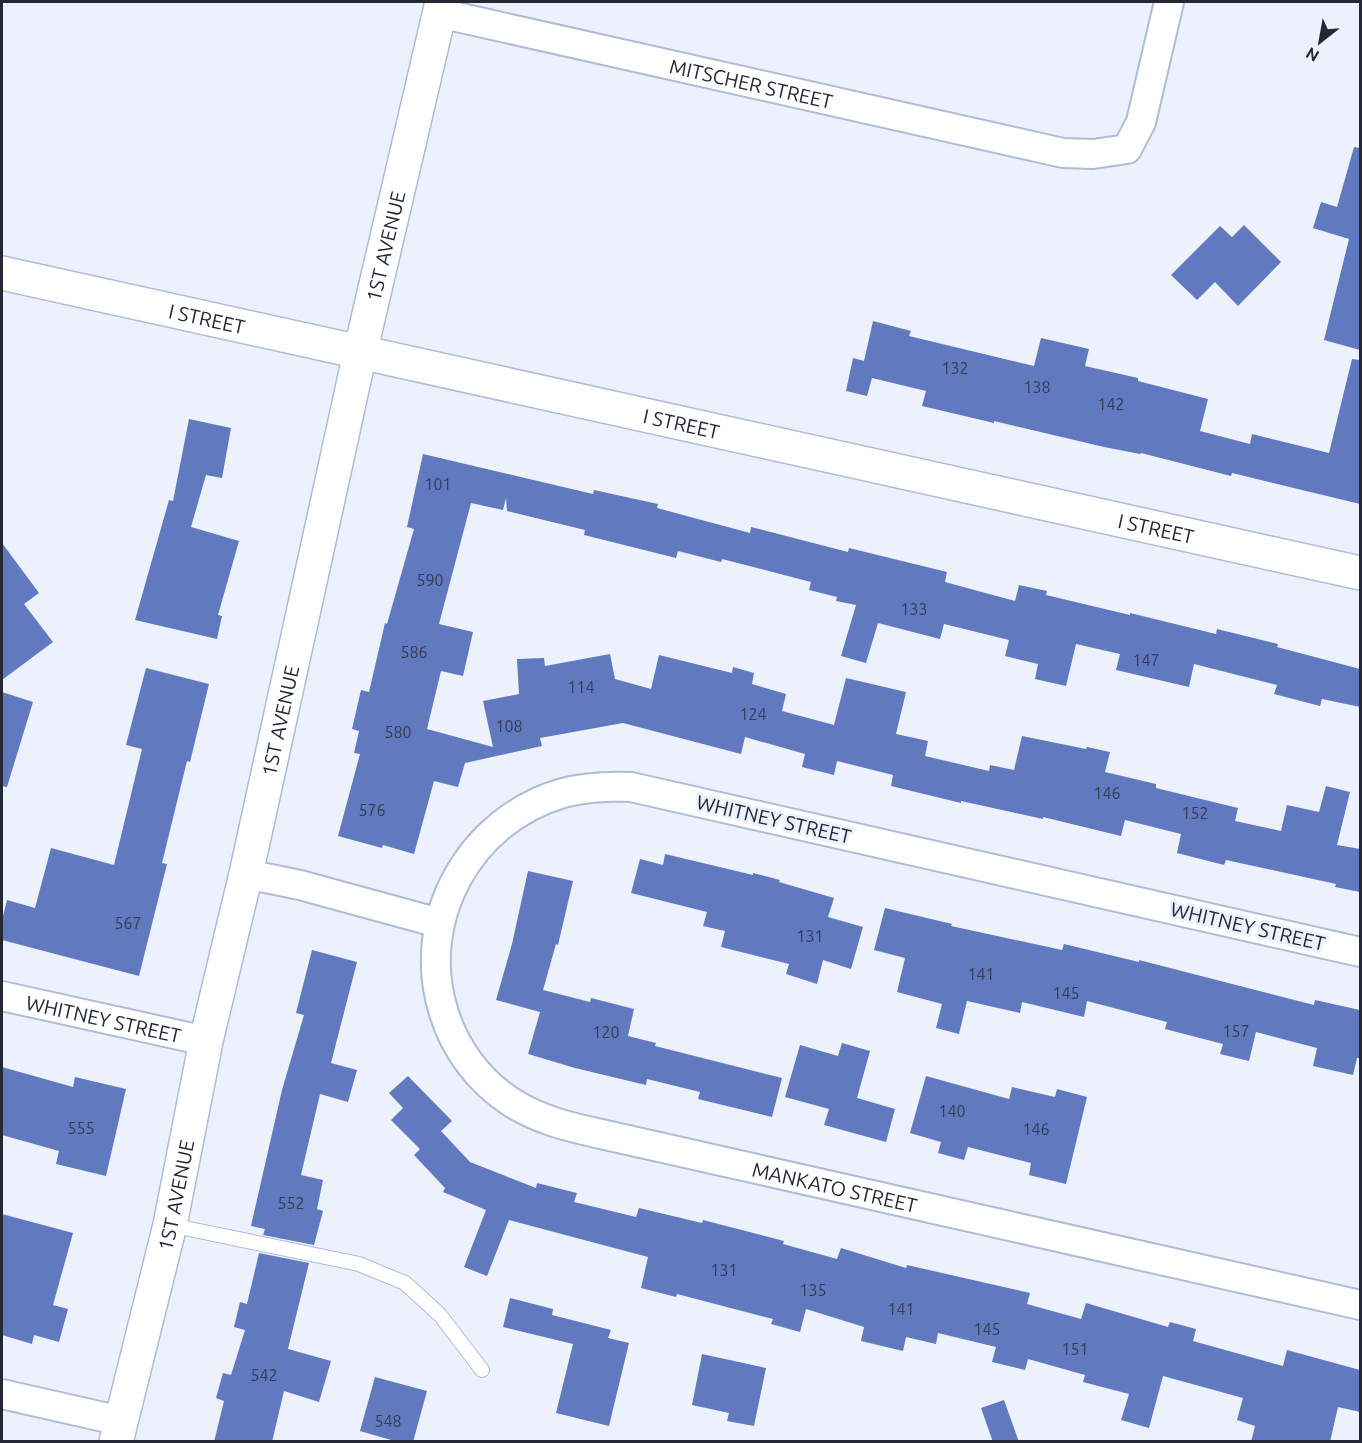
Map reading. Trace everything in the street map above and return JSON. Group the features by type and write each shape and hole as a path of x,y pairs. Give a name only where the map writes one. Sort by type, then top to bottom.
{"street":[{"name":"MITSCHER STREET","path":"441,7 1063,153 1093,154 1127,149 1142,122 1169,2"},
{"name":"1ST AVENUE","path":"119,1431 170,1225 206,1041 246,874 360,353 441,7"},
{"name":"I STREET","path":"2,273 1360,573"},
{"name":"WHITNEY STREET","path":"439,924 447,897 460,872 477,849 497,829 540,802 562,794 608,786 631,787 1360,951"},
{"path":"246,874 300,885 439,924"},
{"name":"MANKATO STREET","path":"439,924 435,949 435,974 442,1008 459,1047 473,1068 491,1087 534,1115 558,1124 601,1134 1360,1305"},
{"name":"WHITNEY STREET","path":"2,996 206,1041"},
{"path":"2,1395 119,1431"}],"lane":[{"path":"170,1225 359,1264 405,1283 440,1315 482,1370"}],"building":[{"path":"1354,147 1360,148 1360,350 1324,340 1349,239 1313,228 1321,202 1337,207"},
{"path":"1244,225 1281,262 1238,306 1215,282 1197,300 1171,275 1220,226 1232,237"},
{"path":"873,321 911,331 909,336 1034,366 1041,338 1089,349 1085,366 1138,378 1138,381 1208,399 1200,431 1250,444 1252,434 1329,453 1352,359 1360,360 1360,504 1232,473 1231,476 1141,453 1104,447 922,406 926,391 872,378 867,396 846,391 853,358 864,361"},
{"path":"189,419 231,428 222,478 206,475 191,527 239,541 218,615 222,616 217,639 135,620 169,500 173,501"},
{"path":"423,454 593,494 594,490 658,504 657,508 750,533 751,527 848,552 849,548 947,572 945,582 1015,601 1019,585 1047,591 1046,595 1130,615 1130,613 1216,634 1217,629 1278,644 1277,647 1360,669 1360,707 1322,699 1320,706 1274,694 1277,685 1194,664 1189,687 1116,670 1120,654 1076,644 1066,686 1035,679 1038,664 1005,656 1009,640 944,624 940,639 878,623 866,663 841,656 856,605 836,601 837,597 809,590 811,582 722,559 721,562 678,551 676,558 584,535 585,530 507,511 506,498 503,510 471,503 439,624 473,632 463,676 441,671 427,729 493,747 483,701 519,694 517,659 544,658 545,666 610,654 615,679 651,689 659,655 732,673 733,667 754,673 752,684 786,694 782,711 834,725 846,678 906,692 896,734 928,741 925,756 989,771 990,765 1014,770 1022,736 1086,749 1087,747 1110,752 1105,772 1156,784 1156,788 1238,808 1235,821 1281,831 1287,805 1319,812 1326,786 1350,792 1337,845 1360,849 1360,892 1335,887 1336,884 1226,860 1224,865 1177,853 1181,834 1125,820 1121,836 1043,817 1043,819 961,801 961,803 891,786 893,775 837,761 834,775 802,767 805,754 745,737 741,754 623,723 540,738 542,746 465,763 458,787 434,781 414,854 338,836 360,754 354,753 359,731 352,729 361,690 369,692 385,623 387,624 414,529 407,527"},
{"path":"2,543 39,593 24,604 53,642 2,680"},
{"path":"146,668 209,684 162,863 167,864 139,976 2,940 2,920 7,900 35,908 51,848 114,865 142,749 126,745"},
{"path":"2,692 33,702 7,787 2,786"},
{"path":"665,854 780,880 779,882 834,898 828,917 863,927 851,969 823,960 817,984 786,974 789,964 721,947 725,931 703,926 707,912 631,893 640,859 663,865"},
{"path":"528,871 573,881 558,945 556,944 543,990 590,1002 591,998 634,1009 628,1036 656,1043 655,1046 782,1078 772,1117 698,1099 700,1092 647,1079 646,1085 528,1054 540,1012 496,1000 512,944"},
{"path":"885,908 952,924 951,926 1062,950 1064,944 1139,962 1139,960 1314,1005 1315,1000 1360,1010 1360,1058 1357,1058 1353,1075 1313,1066 1317,1048 1256,1032 1249,1061 1220,1054 1223,1044 1165,1029 1167,1022 1087,1001 1084,1017 1022,1002 1020,1013 967,1001 959,1034 936,1028 942,1004 897,992 905,958 874,950"},
{"path":"312,950 357,962 331,1063 357,1070 348,1102 320,1094 301,1175 323,1180 317,1209 323,1211 314,1245 263,1235 265,1229 251,1226 282,1090 304,1015 296,1013"},
{"path":"842,1043 870,1051 857,1098 895,1109 886,1142 824,1125 829,1109 785,1097 800,1045 838,1056"},
{"path":"2,1067 73,1087 75,1077 126,1089 106,1176 56,1164 59,1151 2,1135"},
{"path":"408,1076 452,1121 441,1131 470,1162 536,1188 537,1183 577,1193 574,1202 636,1217 639,1208 702,1223 703,1220 784,1241 783,1244 837,1259 841,1248 906,1268 907,1265 1030,1293 1027,1304 1081,1319 1086,1303 1168,1327 1170,1322 1196,1329 1193,1341 1283,1366 1287,1350 1360,1370 1360,1412 1338,1407 1330,1442 1251,1442 1255,1426 1237,1420 1243,1398 1163,1376 1149,1428 1121,1420 1129,1394 1083,1382 1085,1375 1028,1359 1025,1370 992,1362 996,1347 938,1333 936,1344 906,1337 903,1351 861,1341 864,1327 806,1309 800,1332 771,1324 773,1319 677,1294 676,1297 641,1288 648,1257 509,1220 487,1276 464,1267 486,1210 443,1192 445,1188 414,1155 420,1149 391,1120 403,1108 389,1093"},
{"path":"926,1076 1009,1099 1012,1087 1055,1097 1057,1089 1087,1097 1066,1184 1029,1175 1031,1163 968,1147 964,1160 938,1153 941,1142 910,1133"},
{"path":"2,1214 73,1233 53,1305 68,1309 59,1342 34,1335 32,1344 2,1335"},
{"path":"259,1253 309,1263 288,1349 331,1361 319,1402 284,1391 272,1442 214,1442 224,1401 216,1398 223,1373 231,1375 245,1330 234,1327 240,1302 247,1304"},
{"path":"510,1298 553,1309 552,1315 611,1330 608,1338 629,1343 609,1426 556,1413 573,1344 503,1327"},
{"path":"702,1354 766,1368 754,1426 727,1421 729,1413 692,1405"},
{"path":"375,1377 427,1391 413,1442 398,1442 360,1431"},
{"path":"1004,1400 1019,1442 993,1442 981,1408"}]}
